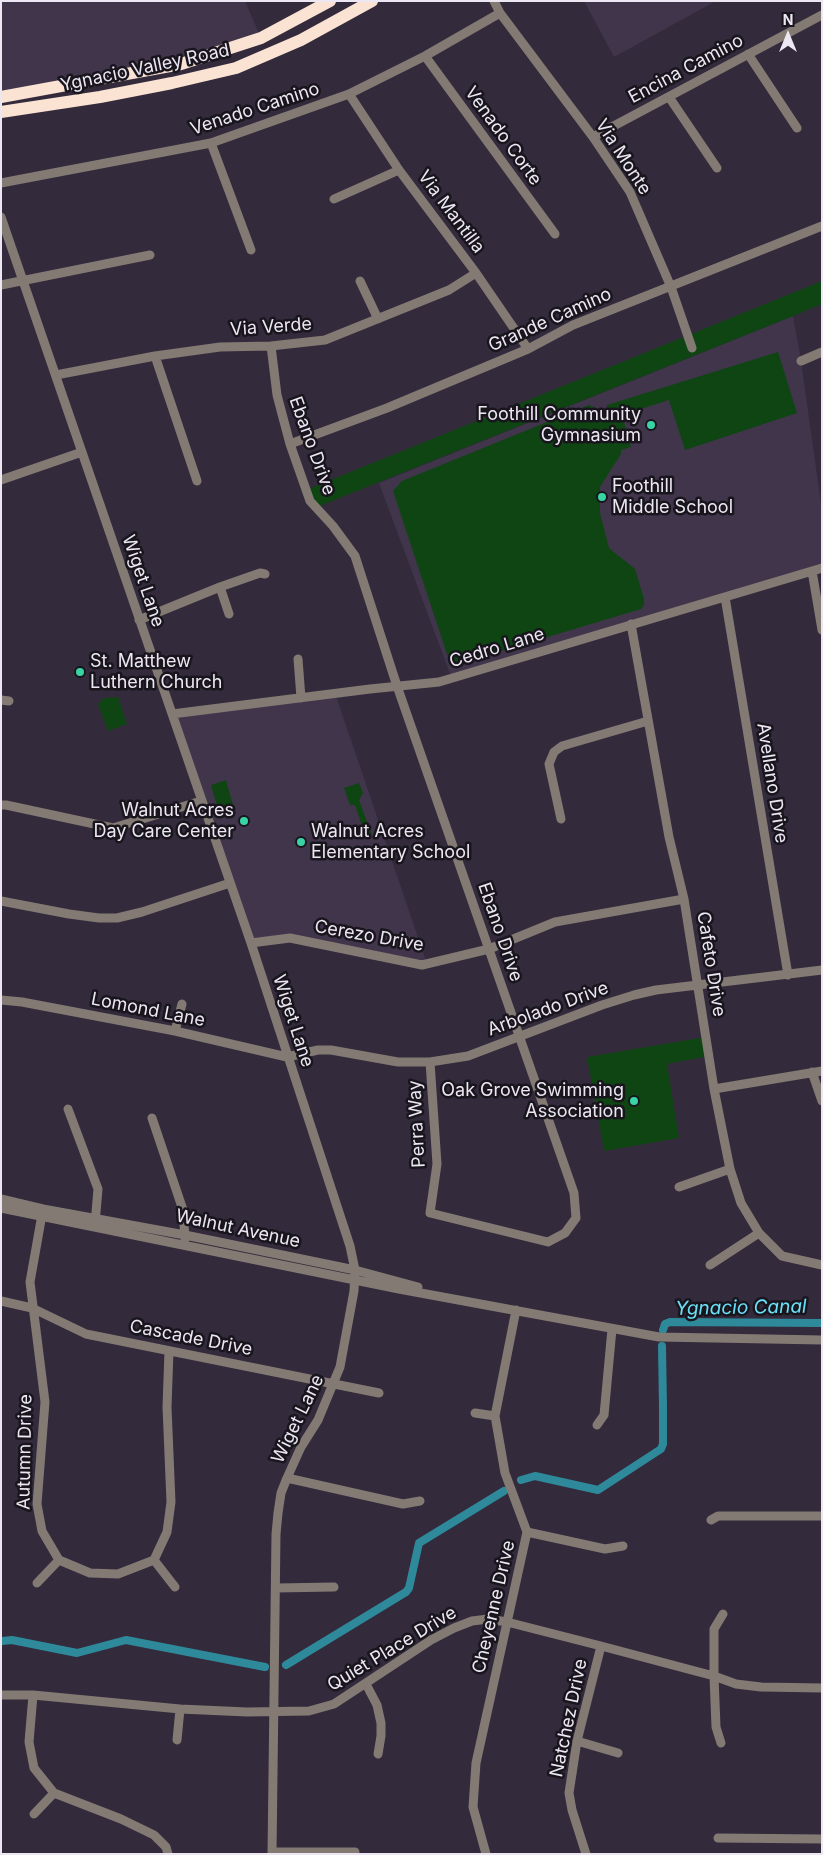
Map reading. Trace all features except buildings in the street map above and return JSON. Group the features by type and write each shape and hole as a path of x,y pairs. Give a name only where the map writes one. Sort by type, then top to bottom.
{"highway":[{"name":"Ygnacio Valley Road","path":"1,97 182,64 261,38 330,1"},
{"name":"Ygnacio Valley Road","path":"1,112 100,97 236,68 301,40 372,1"}],"street":[{"name":"Via Monte","path":"494,1 500,14 593,137 630,192 671,287 692,348"},
{"name":"Venado Camino","path":"1,183 211,143 349,94 425,56 500,14"},
{"name":"Encina Camino","path":"593,137 822,16"},
{"path":"748,54 797,128"},
{"name":"Venado Corte","path":"425,56 554,234"},
{"name":"Via Mantilla","path":"349,94 399,170 476,273 528,348"},
{"path":"669,96 718,168"},
{"path":"211,143 251,250"},
{"path":"334,199 399,170"},
{"name":"Wiget Lane","path":"1,217 251,943 350,1246 355,1275 340,1367 318,1420 301,1447 287,1478 278,1512 272,1853"},
{"name":"Grande Camino","path":"290,444 387,408 528,348 573,325 822,226"},
{"path":"1,285 150,255"},
{"name":"Via Verde","path":"56,375 155,356 220,347 271,346 325,340 449,290 476,273"},
{"path":"360,281 378,319"},
{"name":"Ebano Drive","path":"271,346 277,395 290,444 310,500 356,556 398,686 574,1193 576,1218 565,1234 548,1242 430,1213"},
{"path":"801,361 822,352"},
{"path":"155,356 197,481"},
{"path":"1,480 82,452"},
{"name":"Cedro Lane","path":"172,714 459,678 630,624 822,568"},
{"path":"812,571 822,630"},
{"path":"139,620 220,587 260,573 265,574"},
{"path":"220,587 229,614"},
{"name":"Avellano Drive","path":"725,597 788,975"},
{"name":"Cafeto Drive","path":"630,624 669,837 684,900 714,1089 730,1169 741,1203 760,1233 782,1256 822,1265"},
{"path":"298,659 301,698"},
{"path":"561,819 549,764 554,752 562,746 648,721"},
{"path":"1,806 6,805 113,828 201,800"},
{"path":"1,901 70,914 99,918 117,918 142,912 230,883"},
{"name":"Cerezo Drive","path":"251,943 290,938 422,965 489,949 555,922 684,900"},
{"name":"Arbolado Drive","path":"287,1057 318,1050 331,1050 398,1062 430,1062 468,1056 602,1005 634,995 656,990 822,970"},
{"name":"Lomond Lane","path":"1,1000 22,1002 175,1031 287,1057"},
{"path":"175,1031 182,1004"},
{"name":"Perra Way","path":"430,1062 437,1164 430,1213"},
{"path":"714,1089 822,1071"},
{"path":"812,1072 822,1101"},
{"path":"68,1109 98,1189 95,1222"},
{"path":"152,1118 183,1210 186,1235 184,1244"},
{"path":"679,1187 730,1169"},
{"name":"Walnut Avenue","path":"1,1199 43,1213"},
{"name":"Walnut Avenue","path":"1,1208 186,1235 466,1300 612,1329 665,1337 822,1340"},
{"name":"Autumn Drive","path":"43,1213 30,1282 44,1402 37,1504 42,1531 59,1560"},
{"name":"Walnut Avenue","path":"95,1222 184,1244 355,1275"},
{"path":"710,1265 760,1233"},
{"name":"Cascade Drive","path":"1,1302 32,1308 86,1334 379,1393"},
{"name":"Cheyenne Drive","path":"486,1854 473,1808 476,1764 527,1532 505,1472 495,1416 516,1310"},
{"path":"597,1425 604,1415 612,1329"},
{"path":"37,1583 59,1560 90,1573 118,1574 154,1560 168,1532 171,1502 168,1407 169,1351"},
{"path":"475,1413 495,1416"},
{"path":"287,1478 403,1504 420,1502"},
{"path":"711,1520 718,1516 822,1516"},
{"path":"527,1532 605,1549 623,1546"},
{"path":"154,1560 174,1587"},
{"path":"276,1588 334,1588"},
{"path":"722,1614 714,1629 716,1727 722,1743"},
{"name":"Quiet Place Drive","path":"1,1695 33,1695 180,1709 303,1712 334,1704 431,1640 454,1628 472,1621 488,1619 508,1622 601,1646 714,1676 736,1684 761,1687 822,1688"},
{"name":"Natchez Drive","path":"586,1854 569,1793 577,1741 601,1646"},
{"path":"366,1684 377,1705 381,1723 378,1754"},
{"path":"33,1695 29,1742 34,1768 54,1793 121,1819 154,1835 166,1848 168,1854"},
{"path":"177,1740 180,1709"},
{"path":"577,1741 618,1753"},
{"path":"34,1814 54,1793"},
{"path":"718,1838 822,1838"},
{"path":"272,1853 355,1852"}],"shaded area":[{"path":"1,1 245,1 261,38 222,52 1,97"},
{"path":"584,1 716,1 614,57"},
{"name":"Foothill Middle School","path":"793,316 822,511 822,568 452,679 379,483"},
{"name":"Walnut Acres Elementary School","path":"335,693 427,964 290,938 251,943 172,714"}],"green space":[{"path":"822,281 822,304 793,316 317,507 306,490"},
{"path":"778,352 797,413 685,450 669,400 622,415 631,447 621,450 621,454 600,487 600,513 609,548 635,569 644,599 644,605 641,609 451,666 393,491 402,481 589,405 610,416 607,405"},
{"path":"118,697 127,724 108,731 98,704 104,698"},
{"path":"226,780 235,812 220,816 211,785"},
{"path":"359,783 363,793 359,800 372,835 366,838 355,805 350,805 344,788"},
{"name":"Oak Grove Swimming Association","path":"706,1037 709,1056 667,1064 679,1138 604,1151 587,1057"}],"waterway":[{"name":"Ygnacio Canal","path":"663,1330 665,1324 670,1322 822,1323"},
{"name":"Ygnacio Canal","path":"521,1480 535,1476 598,1490 661,1449 663,1444 662,1346"},
{"name":"Ygnacio Canal","path":"286,1665 406,1592 409,1588 419,1543 504,1491"},
{"name":"Ygnacio Canal","path":"2,1641 12,1640 77,1653 126,1640 265,1667"}],"place":[{"name":"Foothill Community Gymnasium","path":"651,425"},
{"name":"Foothill Middle School","path":"602,497"},
{"name":"St. Matthew Luthern Church","path":"80,672"},
{"name":"Walnut Acres Day Care Center","path":"244,821"},
{"name":"Walnut Acres Elementary School","path":"301,842"},
{"name":"Oak Grove Swimming Association","path":"634,1101"}]}
